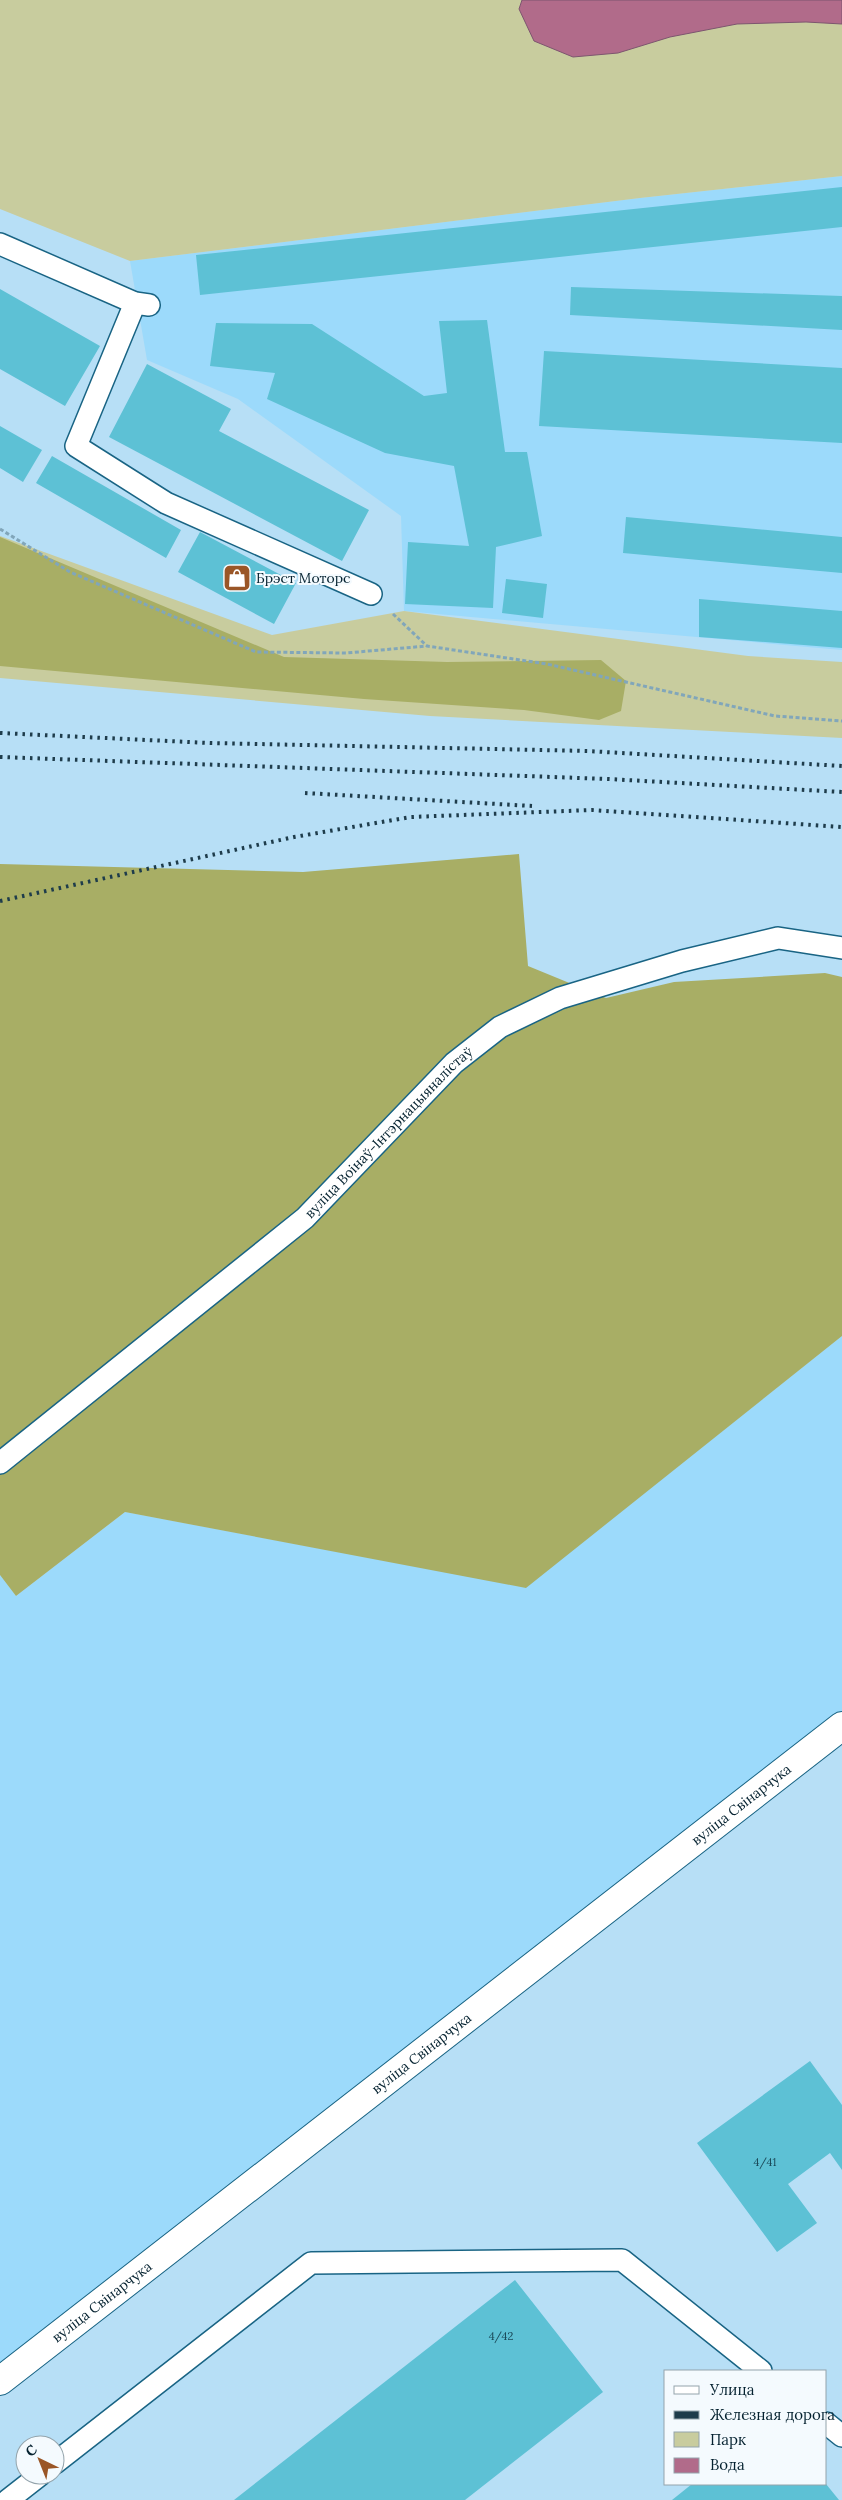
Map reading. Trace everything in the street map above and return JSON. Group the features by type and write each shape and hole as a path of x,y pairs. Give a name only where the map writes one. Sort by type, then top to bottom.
{"street":[{"name":"вуліца Свінарчука","path":"0,2381 842,1726"}],"lane":[{"path":"0,244 142,304 76,446 166,503 371,594"},
{"name":"вуліца Воінаў-Інтэрнацыяналістаў","path":"0,1463 305,1218 454,1064 500,1027 560,998 682,961 778,938 842,948"},
{"path":"65,2455 311,2263 622,2260 760,2370"},
{"path":"827,2424 842,2436"},
{"path":"8,2500 27,2485"}],"path":[{"path":"0,528 70,572 256,652 346,653 427,646 547,664 775,716 842,721"},
{"path":"371,594 427,646"}],"shaded area":[{"path":"842,176 842,650 404,611 401,516 238,399 147,360 130,261 640,198"},
{"path":"842,1336 842,1726 0,2381 0,1575 16,1596 125,1512 526,1587"}],"green space":[{"path":"0,0 842,0 842,176 640,198 130,261 0,209"},
{"path":"0,536 272,635 404,611 748,656 842,662 842,738 430,716 0,678"},
{"path":"0,537 284,657 447,662 601,660 626,681 621,711 599,720 524,710 364,699 0,666"},
{"path":"519,854 528,966 606,998 674,982 825,973 842,977 842,1336 526,1588 125,1512 16,1596 0,1575 0,864 303,872"}],"water":[{"path":"522,0 842,0 842,24 806,22 737,24 670,37 618,53 573,57 534,41 519,9"}],"building":[{"path":"842,187 842,227 200,295 196,255"},
{"path":"571,287 842,296 842,330 570,315"},
{"path":"0,289 100,346 65,406 0,369"},
{"path":"487,320 505,452 527,452 542,536 496,547 493,608 405,604 408,542 469,546 454,466 385,453 267,399 275,373 210,366 216,323 312,324 424,396 447,393 439,321"},
{"path":"544,351 842,368 842,443 539,426"},
{"path":"147,364 231,409 219,431 369,510 342,561 109,437"},
{"path":"0,426 42,450 23,482 0,468"},
{"path":"52,456 181,530 166,558 36,483"},
{"path":"626,517 842,537 842,573 623,553"},
{"name":"Брэст Моторс","path":"200,532 296,583 274,624 178,572"},
{"path":"506,579 547,584 543,618 502,613"},
{"path":"699,599 842,611 842,648 699,637"},
{"path":"810,2061 842,2105 842,2170 830,2153 788,2184 817,2223 777,2252 697,2143"},
{"path":"515,2280 603,2392 465,2500 234,2500"},
{"path":"691,2485 827,2485 839,2500 672,2500"}],"railway":[{"path":"0,733 210,743 588,751 842,766"},
{"path":"0,757 608,779 842,792"},
{"path":"305,793 532,806"},
{"path":"0,901 294,837 411,817 592,810 842,827"}],"place":[{"name":"Брэст Моторс","path":"237,578"}]}
